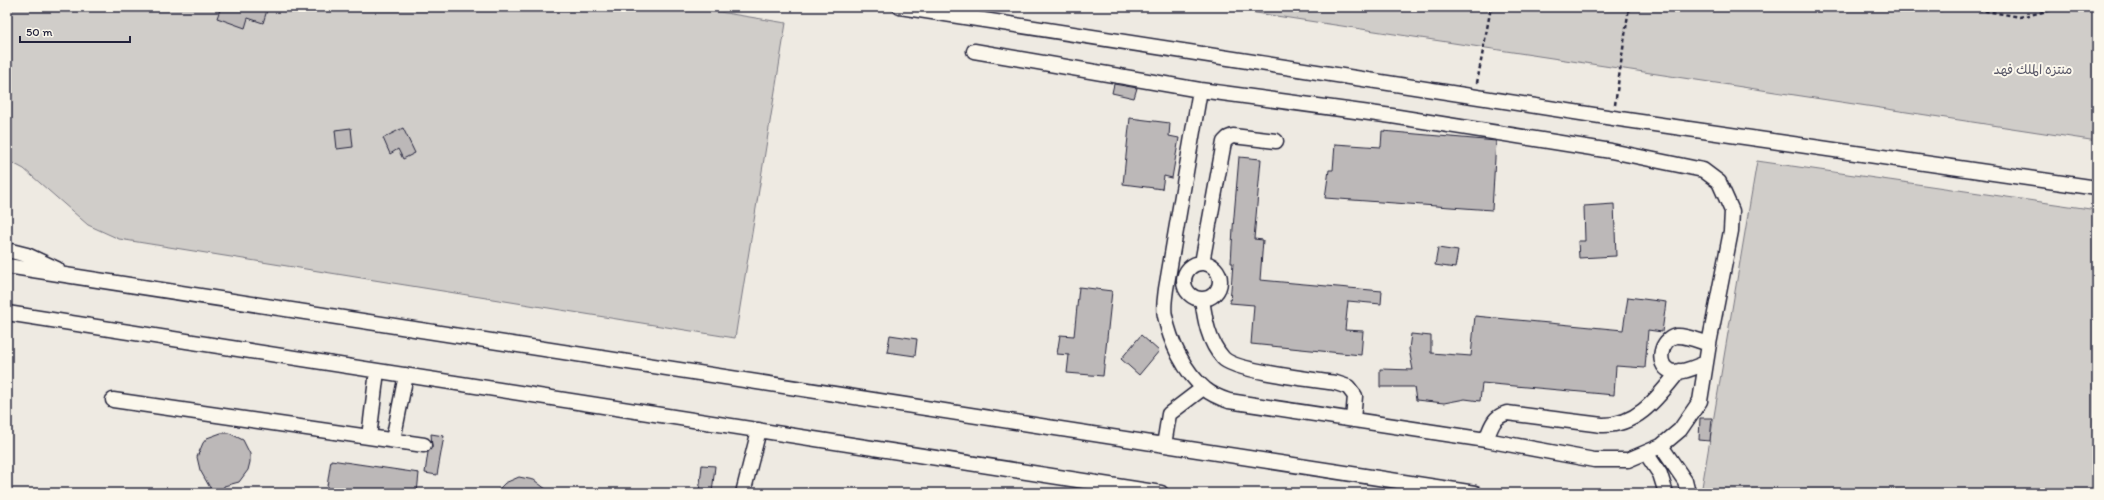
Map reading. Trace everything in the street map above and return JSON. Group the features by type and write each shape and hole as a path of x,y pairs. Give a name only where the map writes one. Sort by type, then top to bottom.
{"street":[{"path":"900,7 1613,118 2097,188"},
{"path":"974,51 1200,90 1392,116 1611,152 1703,170 1719,182 1732,211 1731,231 1709,344 1700,401 1680,430 1661,446 1628,460 1594,460 1486,440 1229,401 1214,395 1203,388 1186,366 1173,343 1165,315 1166,289 1200,90"},
{"path":"1202,263 1224,142 1233,136 1276,141"},
{"path":"7,250 27,255 56,269 86,278"},
{"path":"1202,263 1210,265 1216,270 1220,277 1220,285 1216,292 1210,297 1202,299 1194,297 1188,292 1185,285 1185,277 1188,270 1195,265 1202,263"},
{"path":"7,266 1475,493"},
{"path":"1202,299 1207,329 1214,347 1224,360 1241,367 1336,383 1348,387 1355,396 1353,420"},
{"path":"7,313 1162,493"},
{"path":"1706,363 1679,372 1670,371 1666,367 1661,351 1663,345 1674,336 1682,336 1709,344"},
{"path":"369,437 377,371"},
{"path":"1486,440 1493,421 1499,415 1507,413 1602,426 1624,423 1646,410 1679,372"},
{"path":"394,440 406,375"},
{"path":"1164,445 1169,414 1203,388"},
{"path":"113,400 424,445"},
{"path":"743,493 759,430"},
{"path":"1661,446 1684,481 1688,493"},
{"path":"1646,453 1660,474 1666,493"}],"path":[{"path":"1475,96 1491,7"},
{"path":"1613,118 1629,7"},
{"path":"1898,7 1911,10 1935,12 1963,7 2020,17 2066,7"}],"green space":[{"path":"7,7 689,7 786,23 735,338 119,239 88,225 24,169 7,160"},
{"name":"منتزه الملك فهد","path":"1217,7 2097,7 2097,141"},
{"path":"1757,161 2097,210 2097,493 1701,493"}],"building":[{"path":"221,7 268,7 263,23 248,18 245,28 217,18"},
{"path":"1114,84 1137,88 1134,98 1112,93"},
{"path":"1130,118 1170,123 1169,136 1179,138 1172,178 1164,176 1162,189 1123,184"},
{"path":"351,128 353,147 337,149 335,130"},
{"path":"403,128 415,153 403,159 398,149 390,154 383,138"},
{"path":"1382,131 1496,141 1492,210 1325,198 1329,170 1333,170 1335,144 1381,147"},
{"path":"1239,157 1261,159 1254,239 1263,240 1260,280 1382,291 1381,304 1348,301 1345,330 1363,331 1361,355 1251,344 1254,305 1230,303 1233,263 1231,263 1233,228"},
{"path":"1614,204 1616,256 1579,258 1578,241 1585,241 1584,206"},
{"path":"1438,248 1458,251 1455,268 1435,265"},
{"path":"1079,287 1112,291 1103,376 1067,373 1069,355 1057,354 1060,335 1074,336"},
{"path":"1628,297 1666,302 1662,332 1648,330 1645,368 1616,366 1614,395 1482,383 1480,401 1465,399 1444,403 1416,400 1414,387 1380,387 1380,369 1413,370 1409,349 1411,334 1431,336 1431,353 1471,356 1475,316 1623,330"},
{"path":"890,335 917,339 915,356 887,352"},
{"path":"1141,335 1159,351 1139,375 1121,359"},
{"path":"1700,418 1712,418 1710,441 1699,440"},
{"path":"221,433 229,433 243,440 250,454 250,462 248,470 239,482 224,486 223,493 213,493 200,470 197,457 203,443 207,438"},
{"path":"431,434 444,436 437,475 425,473 428,452 432,447"},
{"path":"331,460 419,473 417,493 326,493"},
{"path":"702,465 715,466 712,493 699,493"},
{"path":"519,477 534,480 551,493 495,493 505,483"}]}
